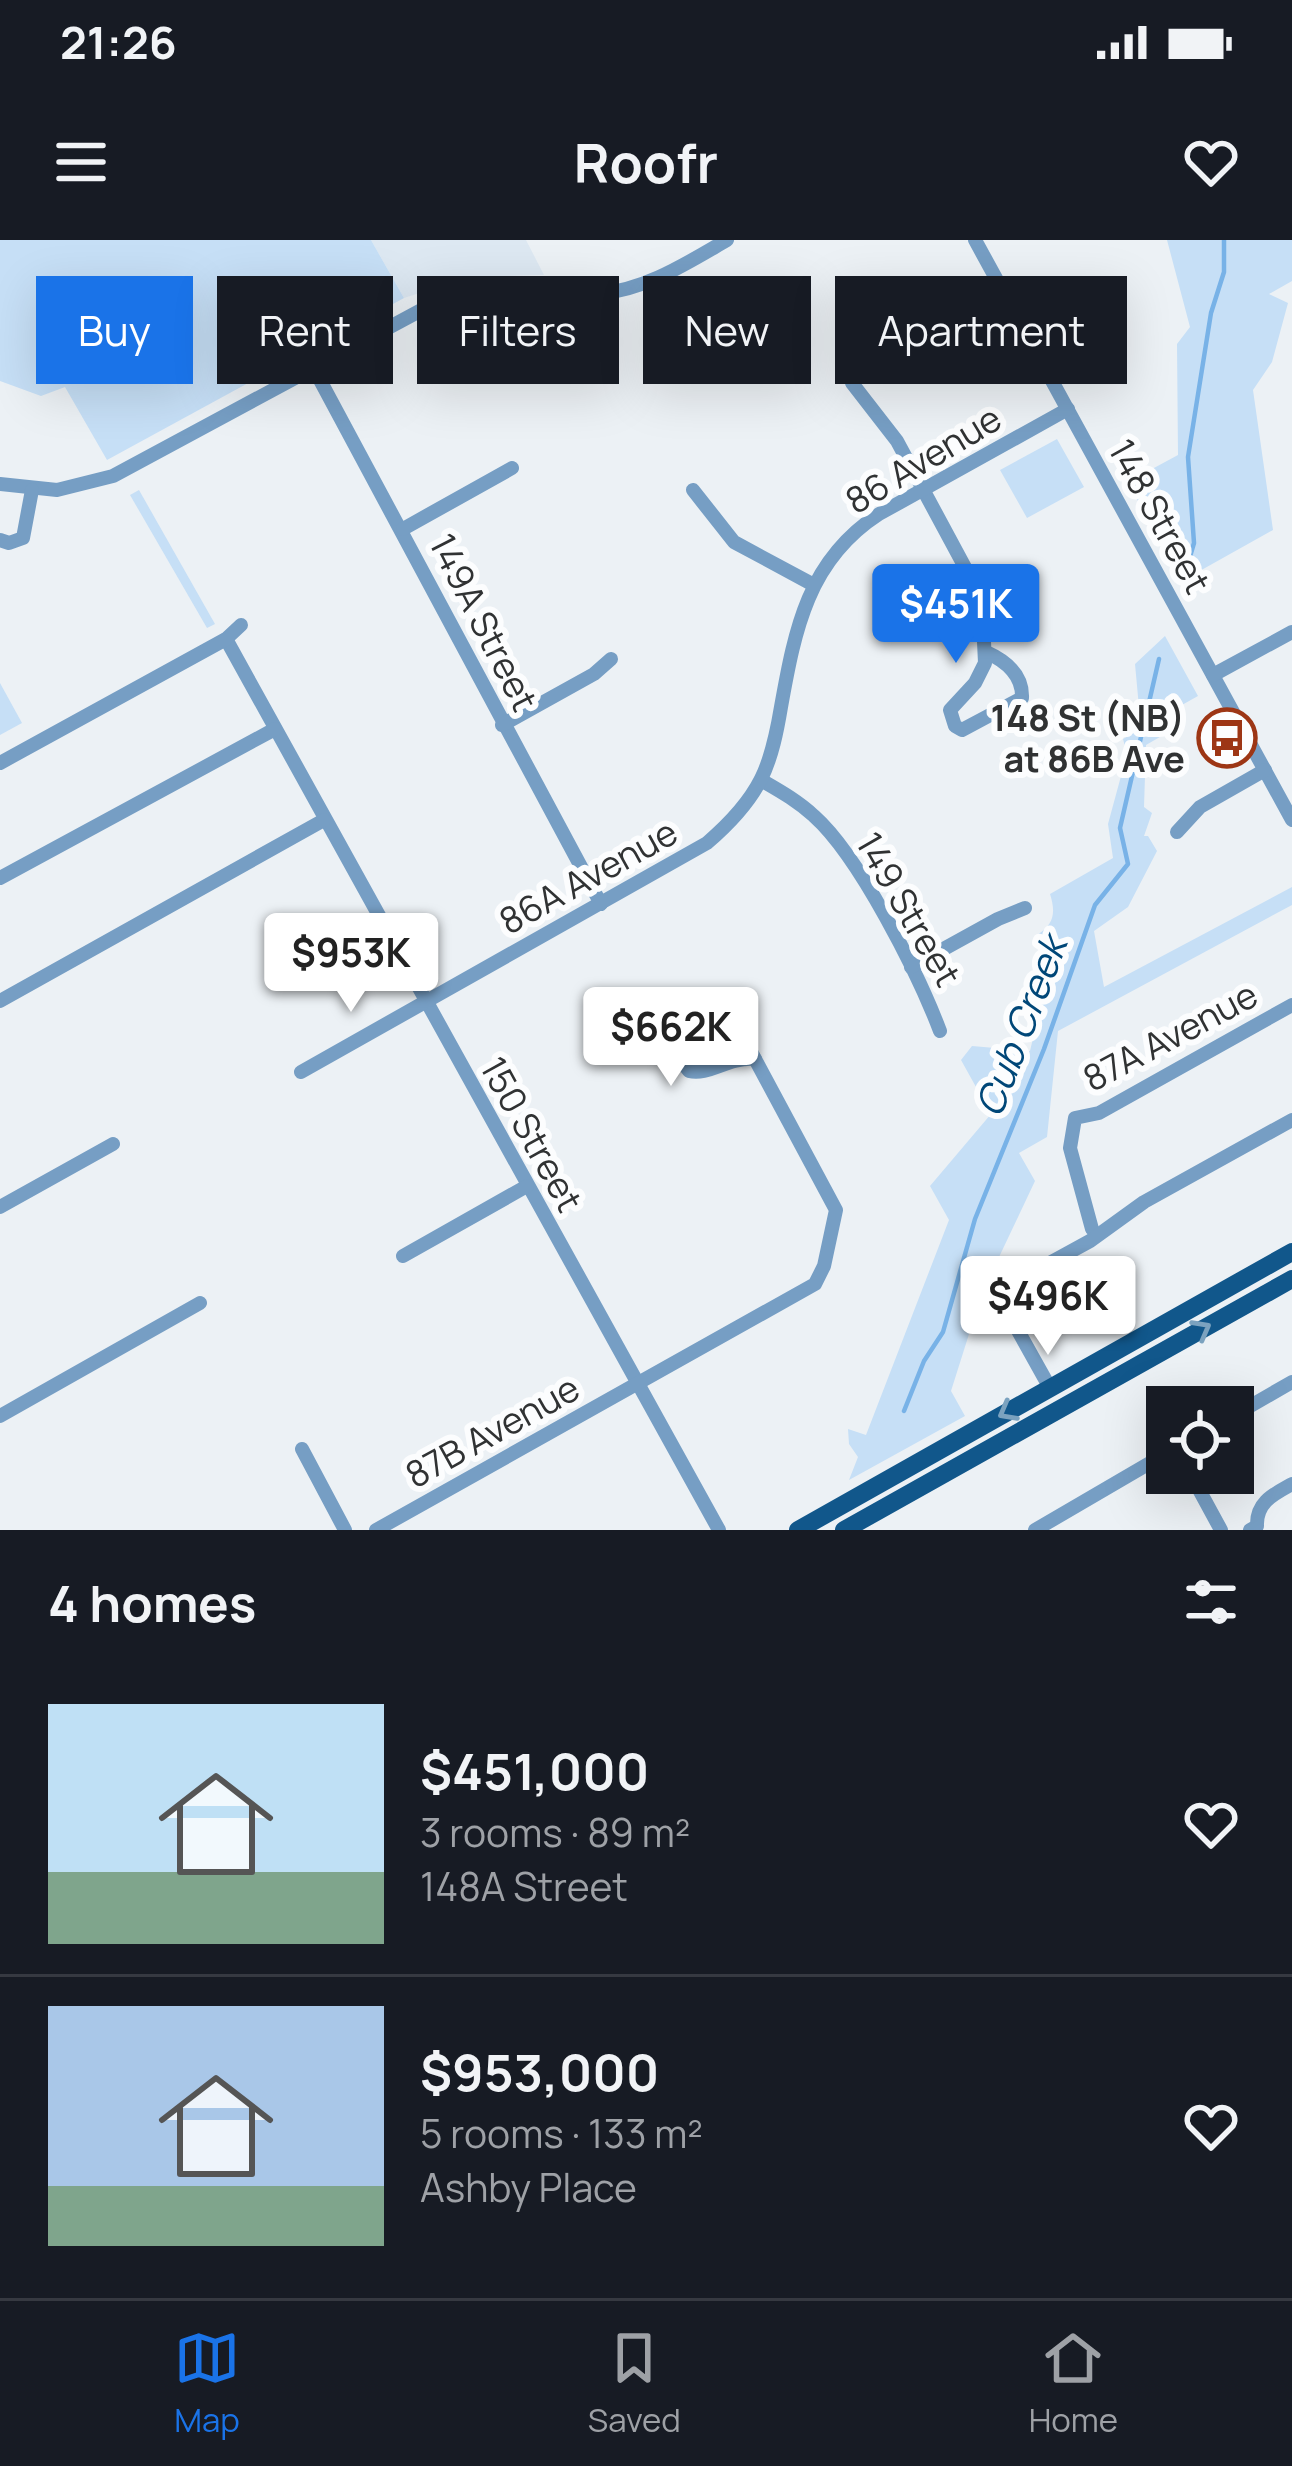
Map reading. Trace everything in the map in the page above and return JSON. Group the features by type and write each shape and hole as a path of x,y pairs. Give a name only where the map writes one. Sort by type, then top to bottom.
{"main road":[{"path":"798,1530 1292,1252"},
{"path":"844,1530 1292,1279"}],"street":[{"name":"148 Street","path":"975,240 1292,820"},
{"path":"393,323 448,297 491,289 582,294 620,290 655,279 725,241"},
{"path":"1,488 77,487 112,476 282,384"},
{"name":"149A Street","path":"323,384 601,904"},
{"path":"853,384 884,419 982,599 986,652 975,683 950,710 955,726 962,730 1022,698 1021,684 1012,669 986,652"},
{"name":"86 Avenue","path":"761,779 775,738 796,629 812,584 854,533 1068,409"},
{"path":"403,529 512,468"},
{"path":"0,540 9,543 23,538 32,490"},
{"path":"693,490 734,542 812,584"},
{"path":"0,763 226,639 241,625"},
{"path":"1213,675 1292,632"},
{"name":"150 Street","path":"226,639 719,1530"},
{"path":"502,725 611,659"},
{"path":"0,878 275,729"},
{"path":"1178,832 1200,806 1265,770"},
{"name":"86A Avenue","path":"301,1072 701,848 734,816 761,779"},
{"name":"149 Street","path":"761,779 813,815 835,838 911,967 940,1030"},
{"path":"0,1001 324,820"},
{"path":"911,967 1025,908"},
{"name":"87A Avenue","path":"1092,1229 1070,1148 1075,1118 1099,1113 1292,1005"},
{"path":"731,1024 741,1031 755,1059 732,1058 694,1074 680,1055 683,1048 731,1024"},
{"name":"87B Avenue","path":"376,1530 806,1291 824,1266 836,1221 832,1199 755,1059"},
{"path":"1050,1388 1003,1303 1004,1288 1103,1233 1144,1202 1292,1120"},
{"path":"0,1207 113,1144"},
{"path":"403,1256 526,1186"},
{"path":"0,1416 200,1304"},
{"path":"1254,1404 1292,1382"},
{"path":"302,1448 345,1530"},
{"path":"1034,1530 1146,1466"},
{"path":"1255,1529 1261,1505 1292,1484"},
{"path":"1201,1494 1221,1530"}],"shaded area":[{"path":"0,240 371,240 391,276 217,276 217,384 246,384 107,460 65,387 41,396 0,381"},
{"path":"371,240 526,240 544,275 417,276 417,294 404,298"},
{"path":"1167,240 1292,240 1292,281 1269,294 1288,303 1272,362 1253,390 1273,530 1180,582 1128,482 1178,455 1177,344 1190,327"},
{"path":"393,279 404,298 393,304"},
{"path":"1057,439 1084,487 1027,518 1000,470"},
{"path":"139,490 215,624 207,628 130,495"},
{"path":"1165,636 1198,696 1164,715 1172,730 1146,745 1144,807 1152,813 1144,836 1157,851 1128,907 1094,931 1104,987 1292,887 1292,905 1058,1031 1047,1137 1019,1153 1035,1181 982,1293 951,1391 965,1416 849,1480 858,1457 849,1444 848,1429 866,1435 949,1220 930,1186 991,1114 961,1060 972,1046 1030,1051 1045,988 1037,935 1052,918 1050,894 1113,858 1108,824 1127,754 1123,739 1141,729 1135,664"},
{"path":"0,683 22,723 0,735"}],"waterway":[{"name":"Cub Creek","path":"1183,580 1194,543 1188,457 1211,313 1224,272 1224,240"},
{"name":"Cub Creek","path":"904,1411 924,1361 943,1332 975,1219 1044,1049 1095,905 1128,864 1120,828 1159,659"}],"place":[{"name":"148 St (NB) at 86B Ave","path":"1227,738"}]}
